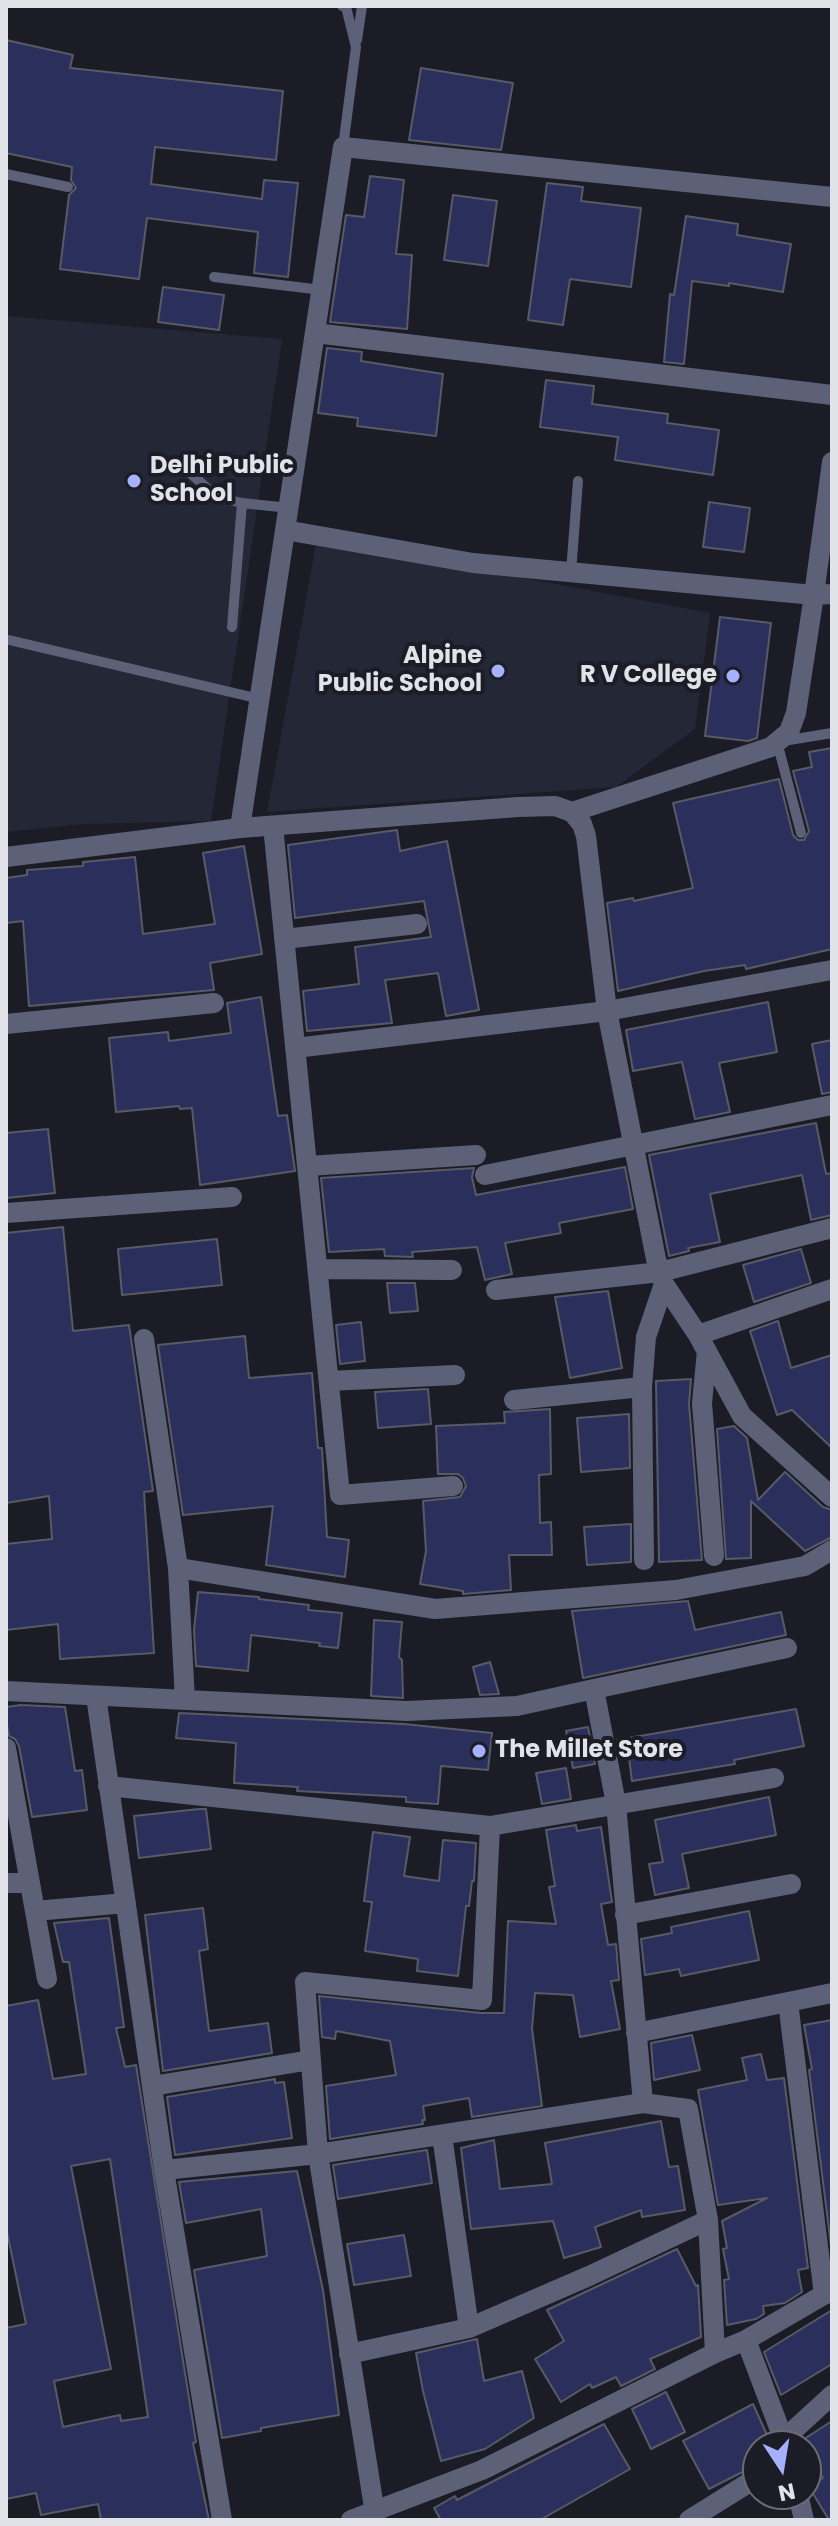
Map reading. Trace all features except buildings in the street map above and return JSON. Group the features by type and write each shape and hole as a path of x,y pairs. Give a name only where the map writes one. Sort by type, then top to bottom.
{"street":[{"path":"240,828 343,147 832,197"},
{"path":"315,333 832,395"},
{"path":"572,812 739,759 771,747 789,732 823,595 832,462"},
{"path":"285,530 473,563 823,595"},
{"path":"6,857 240,828 518,807 555,806 572,812 582,824 586,836 607,1011 662,1278 742,1416 832,1497"},
{"path":"273,826 340,1495 453,1486"},
{"path":"284,939 417,924"},
{"path":"295,1048 607,1011 832,970"},
{"path":"6,1024 214,1003"},
{"path":"485,1175 832,1105"},
{"path":"308,1166 476,1155"},
{"path":"6,1213 232,1197"},
{"path":"496,1290 662,1278 832,1228"},
{"path":"318,1269 452,1270"},
{"path":"644,1560 642,1387 646,1337 662,1278"},
{"path":"702,1343 832,1289"},
{"path":"144,1339 178,1568 185,1700"},
{"path":"702,1343 702,1403 714,1556"},
{"path":"329,1381 455,1375"},
{"path":"514,1400 642,1387"},
{"path":"178,1568 435,1609 676,1590 805,1566 832,1550"},
{"path":"6,1691 407,1711 517,1706 787,1648"},
{"path":"594,1689 616,1804 643,2103"},
{"path":"96,1696 164,2170 222,2520"},
{"path":"6,1748 47,1979"},
{"path":"108,1786 490,1826 774,1778"},
{"path":"375,2516 318,2154 305,1982 482,2000 490,1826"},
{"path":"6,1883 30,1883"},
{"path":"625,1915 791,1884"},
{"path":"35,1911 126,1903"},
{"path":"636,2033 832,1993"},
{"path":"351,2520 375,2516 482,2470 746,2340 828,2292 788,2002"},
{"path":"152,2086 311,2060"},
{"path":"164,2170 318,2154 643,2103 688,2109 708,2220 715,2353"},
{"path":"442,2135 469,2328"},
{"path":"349,2354 469,2328 708,2220"},
{"path":"746,2340 780,2430"},
{"path":"797,2430 832,2395"},
{"path":"689,2520 742,2487"}],"lane":[{"path":"342,6 346,7 356,47 355,58"},
{"path":"343,147 362,6"},
{"path":"6,174 68,187"},
{"path":"214,277 322,290"},
{"path":"179,463 217,497 289,508"},
{"path":"571,572 578,481"},
{"path":"232,627 242,503"},
{"path":"9,640 260,699"},
{"path":"801,833 777,742 832,733"}],"shaded area":[{"name":"Delhi Public School","path":"6,316 282,339 211,821 83,824 6,832"},
{"name":"Alpine Public School","path":"317,539 710,613 695,729 616,787 267,812"}],"place":[{"name":"Delhi Public School","path":"134,481"},
{"name":"Alpine Public School","path":"498,671"},
{"name":"R V College","path":"733,676"},
{"name":"The Millet Store","path":"479,1751"}]}
